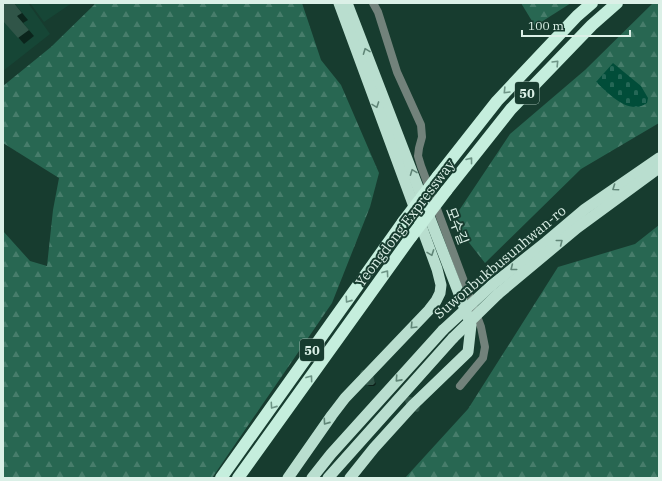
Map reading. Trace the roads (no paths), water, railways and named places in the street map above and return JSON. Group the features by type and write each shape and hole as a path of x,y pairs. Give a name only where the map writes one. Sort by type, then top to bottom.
{"highway":[{"path":"288,478 345,398 429,310 440,293 441,284 339,3"},
{"path":"347,3 471,325 468,352 414,405 374,448 350,478"},
{"name":"Yeongdong Expressway","path":"222,478 403,222 438,176 497,101 577,16 592,3"},
{"name":"Yeongdong Expressway","path":"238,478 446,191 511,110 592,25 617,3"},
{"name":"Suwonbukbusunhwan-ro","path":"328,478 495,290 585,209 659,158"},
{"name":"Suwonbukbusunhwan-ro","path":"312,478 331,454 443,330 659,168"}],"street":[{"name":"모수길","path":"373,3 378,12 397,72 421,125 422,137 418,156 481,327 485,347 482,358 460,386"}]}
